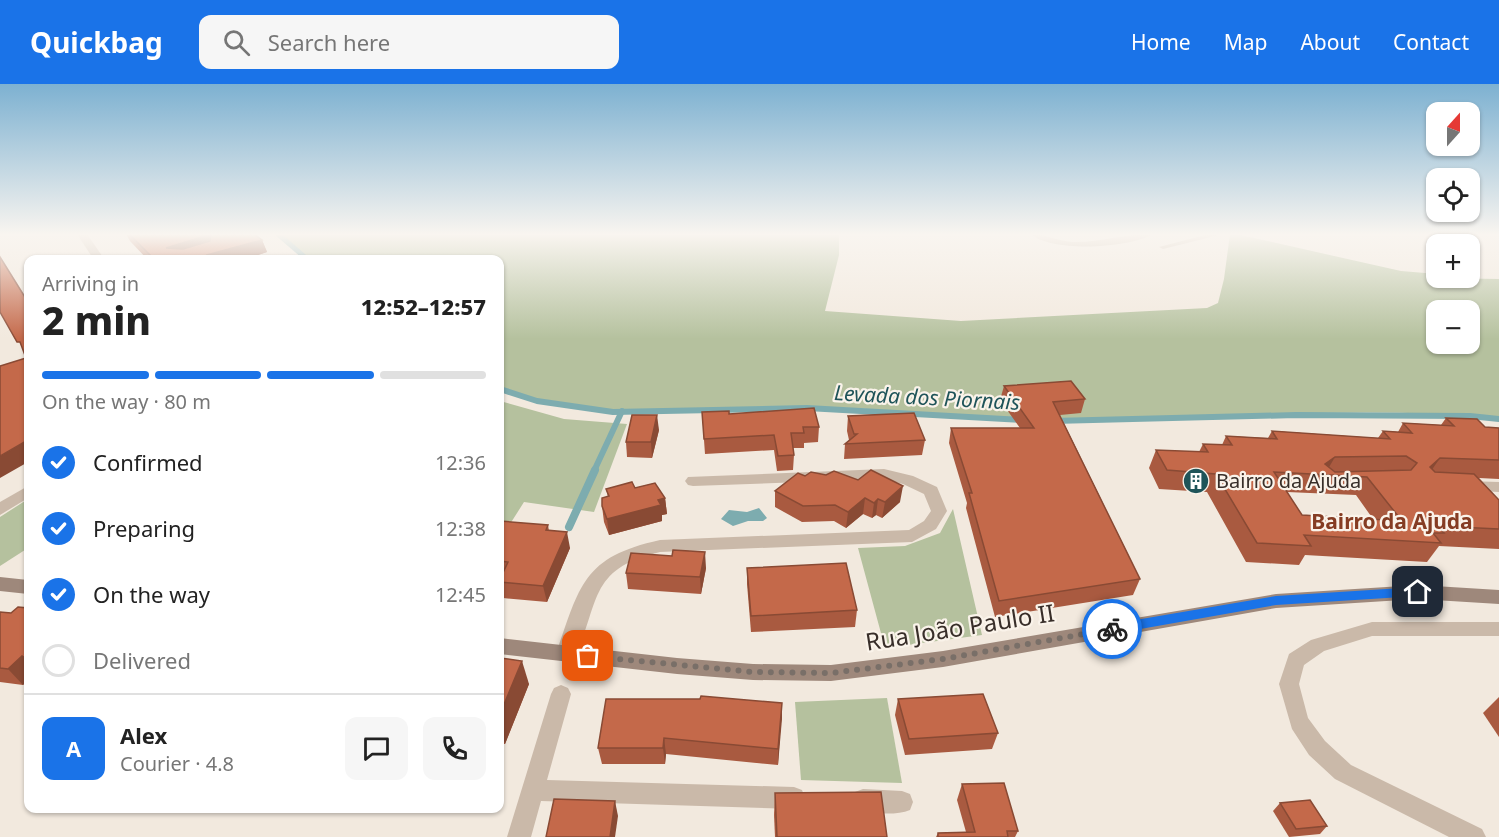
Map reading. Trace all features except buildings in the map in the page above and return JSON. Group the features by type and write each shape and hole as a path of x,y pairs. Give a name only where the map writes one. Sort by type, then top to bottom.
{"street":[{"path":"566,654 586,592 592,582 606,568 639,550 912,536 930,525 939,510 931,492 908,480 884,474 693,481"},
{"path":"1451,485 1499,487"},
{"path":"0,510 24,495"},
{"path":"0,584 24,587"},
{"name":"Rua João Paulo II","path":"504,646 753,672 831,673 943,659 1276,601 1418,592 1499,597"},
{"path":"1474,837 1343,772 1317,748 1299,722 1289,684 1296,660 1318,645 1372,629 1499,629"},
{"path":"519,837 561,694"},
{"path":"533,790 819,799"},
{"path":"843,800 902,802"}],"green space":[{"path":"504,269 835,269 825,311 961,321 1207,308 1218,303 1225,269 1393,269 1426,273 1426,288 1480,288 1480,279 1499,279 1499,418 1442,414 1329,413 1045,421 834,407 650,412 574,407 536,400 504,389"},
{"path":"504,402 564,419 627,424 594,512 524,502 504,534"},
{"path":"24,502 24,551 0,566 0,517"},
{"path":"953,509 982,635 885,648 858,548 905,546 940,533"},
{"path":"887,698 902,783 801,780 795,702"}],"water":[{"path":"759,508 767,518 763,521 748,521 733,526 721,519 729,510 747,512"}],"waterway":[{"name":"Levada dos Piornais","path":"504,390 537,401 622,412"},
{"name":"Levada dos Piornais","path":"622,412 807,408 1021,420"},
{"path":"594,471 622,412"},
{"name":"Levada dos Piornais","path":"1053,421 1296,415 1470,416 1499,419"},
{"path":"569,527 595,470"}],"way so far":[{"path":"588,656 753,672 831,673 943,659 1112,629"}],"place":[{"name":"Bairro da Ajuda","path":"1196,481"}],"district":[{"name":"Bairro da Ajuda","path":"1392,522"}],"route":[{"path":"1112,629 1276,601 1418,592"}]}
